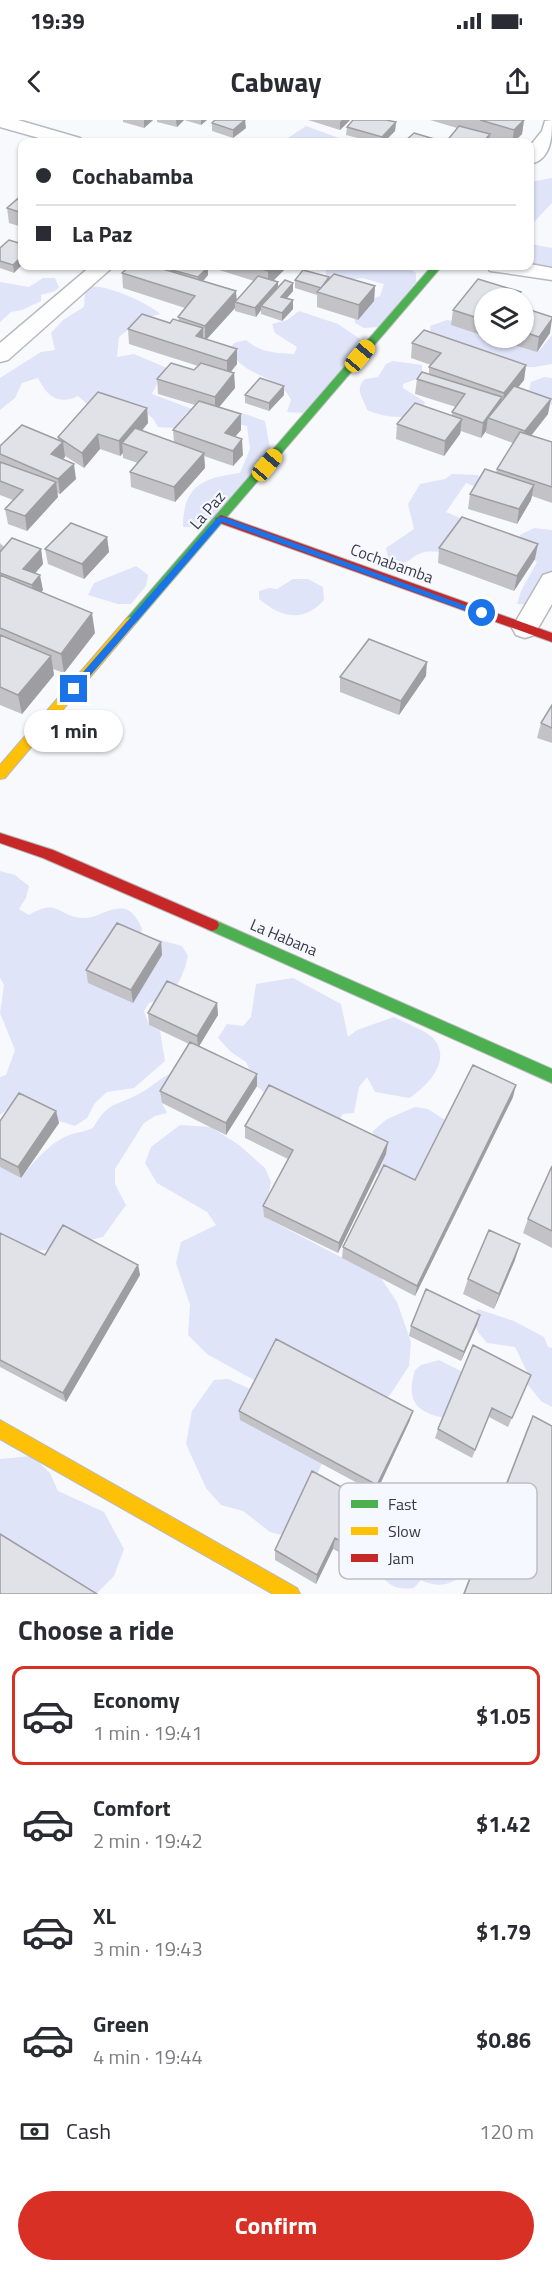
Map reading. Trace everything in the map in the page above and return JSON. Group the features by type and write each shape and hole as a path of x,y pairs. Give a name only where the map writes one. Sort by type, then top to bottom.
{"street":[{"path":"0,121 59,138"},
{"path":"534,153 552,132 552,126"},
{"path":"0,355 98,270"},
{"name":"La Paz","path":"0,774 435,270"},
{"path":"525,270 552,274"},
{"name":"Cochabamba","path":"221,519 552,638"},
{"path":"525,628 552,581"},
{"name":"La Habana","path":"0,838 48,854 320,970 552,1076"},
{"path":"0,1429 291,1594"}],"shaded area":[{"path":"306,126 339,138 288,138"},
{"path":"552,178 552,203 534,222 534,181"},
{"path":"534,245 552,248 552,269 534,265"},
{"path":"326,270 411,270 416,273 416,282 379,327 364,328 355,323 354,313 366,302 380,296 384,284 362,278 339,282 326,278"},
{"path":"43,278 55,278 59,287 55,291 41,295 41,301 22,310 11,312 0,322 0,282 29,287"},
{"path":"90,286 126,295 160,314 140,320 119,337 117,357 134,354 172,370 159,380 152,394 192,409 245,414 265,421 271,454 205,527 183,527 187,502 197,486 205,481 240,473 250,449 247,426 187,412 175,428 158,427 149,415 128,406 87,404 78,396 65,400 54,398 45,390 38,378 22,383 15,398 0,410 0,378 41,352 55,350 51,333 63,320 84,307 85,291"},
{"path":"299,311 338,324 360,339 345,370 304,413 287,412 291,400 286,392 243,365 230,349 234,343 246,340 263,350 294,354 297,347 275,333 272,324 287,320"},
{"path":"447,320 474,325 474,348 534,347 540,350 552,335 552,364 535,367 499,367 431,334 430,326"},
{"path":"393,361 422,365 422,377 403,384 403,388 425,402 422,412 395,417 367,410 360,394 362,383 365,379 378,377 386,364"},
{"path":"544,377 552,378 552,405 527,398 531,382"},
{"path":"452,474 478,475 487,491 466,483 446,512 463,519 445,552 425,552 406,562 388,557 386,548 414,529 408,504 420,484 445,479"},
{"path":"534,528 552,530 552,580 535,605 517,604 521,591 537,562 522,551 520,535"},
{"path":"136,566 148,575 146,586 131,604 118,604 88,595 94,583"},
{"path":"293,579 308,579 323,587 324,600 308,612 292,615 284,614 259,599 259,591 269,588 277,589"},
{"path":"0,871 15,875 29,886 26,898 19,909 29,915 47,908 86,918 117,909 128,910 132,913 142,928 132,1003 162,955 153,938 182,946 188,956 176,987 165,997 149,1003 144,1011 149,1025 160,1031 165,1061 134,1088 107,1092 95,1103 87,1118 75,1126 12,1106 0,1115 0,1077 6,1075 15,1050 0,1013 4,985 0,978"},
{"path":"293,978 341,1004 348,1037 357,1030 394,1017 432,1037 438,1045 440,1054 436,1072 409,1098 375,1092 367,1077 359,1087 354,1113 343,1114 334,1128 269,1097 257,1086 246,1062 231,1052 218,1038 227,1024 243,1026 251,1017 256,984"},
{"path":"172,1073 162,1103 167,1113 155,1116 144,1123 115,1169 115,1184 126,1205 103,1237 49,1250 20,1251 0,1241 0,1167 21,1178 36,1160 62,1138 93,1128 104,1112 136,1096"},
{"path":"415,1107 428,1109 448,1122 413,1191 377,1173 386,1154 372,1141 373,1131 387,1119"},
{"path":"180,1125 211,1127 239,1145 265,1168 271,1182 264,1217 381,1278 397,1302 411,1342 409,1366 390,1395 377,1402 259,1383 207,1354 188,1335 190,1305 176,1263 181,1242 216,1225 207,1212 157,1183 145,1163 151,1147"},
{"path":"478,1309 514,1321 544,1337 548,1347 552,1348 552,1407 542,1402 527,1384 529,1376 515,1347 487,1343 478,1332 472,1315"},
{"path":"439,1360 463,1372 444,1418 420,1408 415,1403 412,1389 415,1370 421,1365"},
{"path":"228,1379 255,1391 322,1464 286,1536 270,1532 243,1511 221,1505 206,1488 186,1444 192,1411 214,1380"},
{"path":"32,1456 50,1473 58,1491 104,1512 124,1549 114,1576 96,1594 0,1541 0,1459"},
{"path":"384,1579 457,1579 440,1585 421,1580 414,1588 395,1587"}],"building":[{"path":"215,120 245,120 233,130 212,123"},
{"path":"353,120 396,122 382,137 347,127"},
{"path":"480,120 524,120 514,130"},
{"path":"459,126 490,134 486,138 449,138"},
{"path":"414,133 431,138 408,138"},
{"path":"18,198 18,212 7,208"},
{"path":"9,240 18,243 18,260 13,265 0,261 0,248"},
{"path":"125,270 166,270 236,291 205,326 178,317 195,296 122,273"},
{"path":"172,270 205,270 198,277"},
{"path":"303,270 329,277 321,288 295,280"},
{"path":"334,274 375,286 359,305 317,292"},
{"path":"258,276 278,282 255,308 235,302"},
{"path":"478,279 508,288 474,288 474,317 453,310"},
{"path":"285,280 293,283 281,297 293,300 282,313 261,306"},
{"path":"534,311 552,317 539,337 534,335"},
{"path":"142,314 170,323 173,319 203,328 196,336 237,349 227,361 128,329"},
{"path":"424,330 526,365 504,393 429,367 441,353 412,343"},
{"path":"171,363 194,370 201,363 234,373 215,397 157,379"},
{"path":"422,372 502,397 483,423 452,412 465,394 417,379"},
{"path":"260,378 284,386 269,403 245,395"},
{"path":"514,386 551,399 525,431 488,418"},
{"path":"98,392 147,408 119,441 98,434 82,453 58,437"},
{"path":"199,401 241,414 225,433 242,439 233,451 173,430"},
{"path":"415,403 462,419 445,441 397,424"},
{"path":"22,425 63,442 51,454 74,464 58,479 0,454 0,446"},
{"path":"135,428 204,453 174,487 130,472 147,452 122,443"},
{"path":"520,432 552,442 552,487 497,469"},
{"path":"0,462 56,482 25,516 5,509 23,490 0,481"},
{"path":"485,469 534,485 519,509 470,494"},
{"path":"462,517 538,544 517,576 439,548"},
{"path":"71,523 107,537 82,564 45,549"},
{"path":"12,538 41,549 23,569 40,575 32,585 0,573 0,552"},
{"path":"0,575 92,613 61,654 0,628"},
{"path":"0,635 51,656 18,695 0,687"},
{"path":"369,639 427,662 401,701 340,677"},
{"path":"552,705 552,728 541,723"},
{"path":"117,923 161,942 131,990 86,970"},
{"path":"167,981 217,1003 197,1036 148,1013"},
{"path":"190,1042 257,1074 226,1123 160,1091"},
{"path":"473,1065 516,1085 417,1286 343,1247 384,1165 415,1180"},
{"path":"269,1085 388,1142 339,1243 263,1206 293,1150 245,1126"},
{"path":"19,1093 56,1111 18,1167 0,1158 0,1121"},
{"path":"552,1166 552,1231 528,1219"},
{"path":"63,1225 138,1265 63,1393 0,1360 0,1233 45,1255"},
{"path":"489,1230 520,1244 499,1294 468,1279"},
{"path":"426,1289 480,1315 464,1352 411,1326"},
{"path":"276,1339 413,1411 378,1483 373,1483 239,1411"},
{"path":"473,1345 531,1375 512,1418 492,1408 475,1450 438,1429"},
{"path":"533,1416 552,1426 552,1594 464,1594 470,1579 537,1579 537,1483 507,1483"},
{"path":"312,1471 339,1486 339,1540 335,1538 317,1575 275,1550"},
{"path":"0,1534 97,1594 0,1594"}],"traffic: fast":[{"path":"131,621 434,270"},
{"path":"212,925 552,1076"}],"traffic: slow":[{"path":"0,774 131,621"},
{"path":"0,1429 291,1594"}],"traffic: jam":[{"path":"221,519 552,638"},
{"path":"0,838 48,854 212,925"}],"route":[{"path":"74,689 221,519 482,613"}]}
